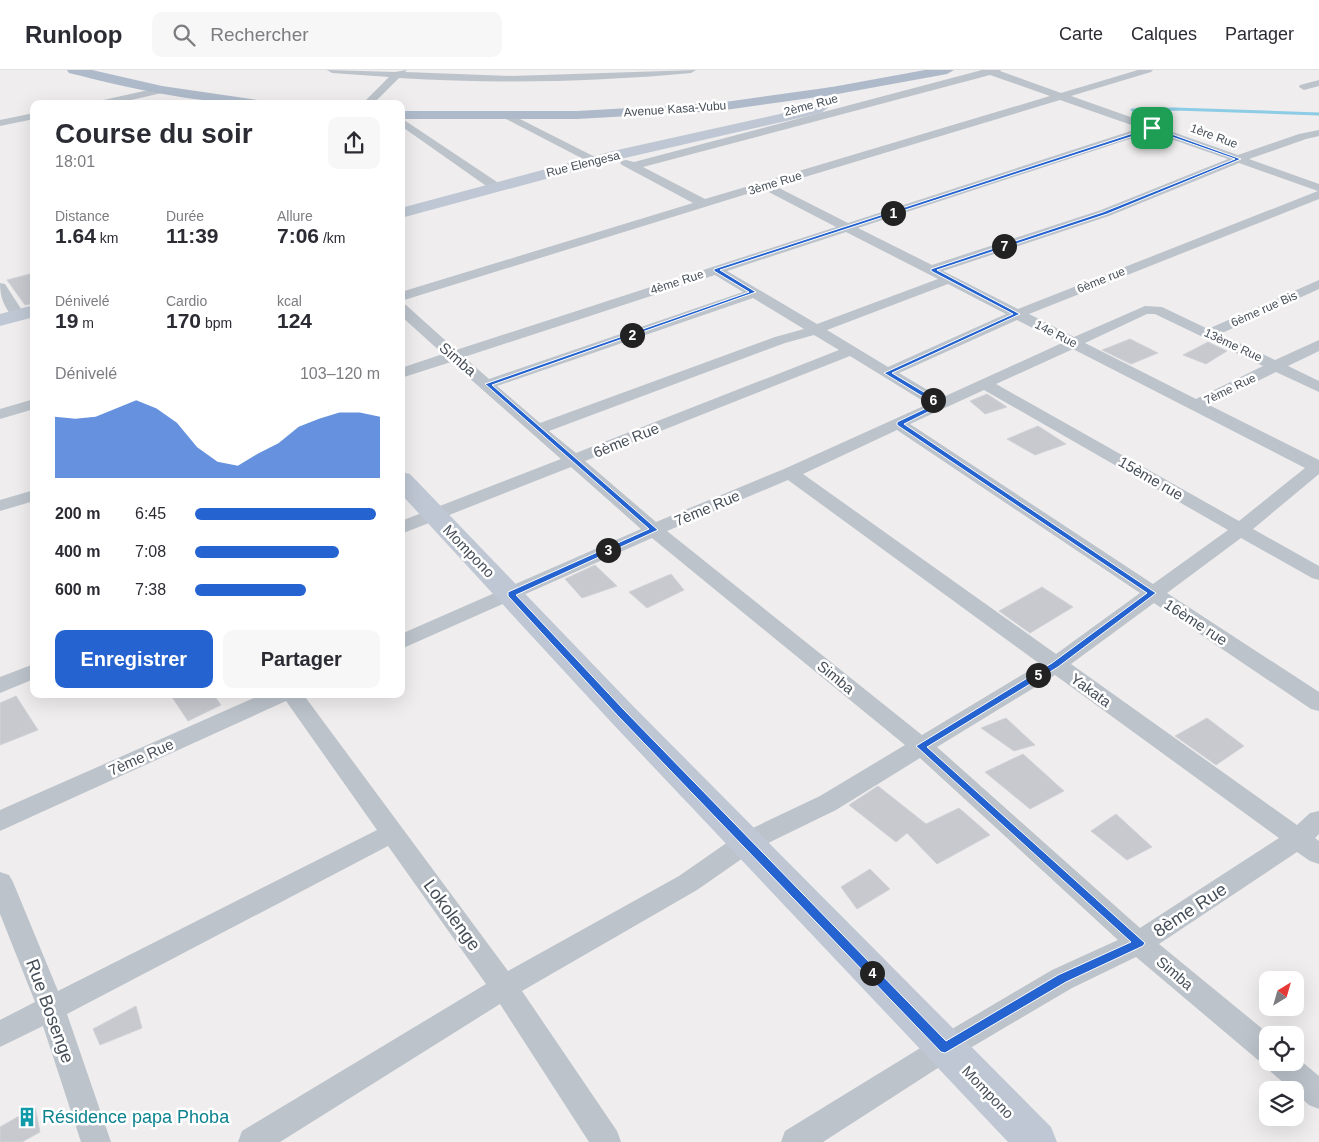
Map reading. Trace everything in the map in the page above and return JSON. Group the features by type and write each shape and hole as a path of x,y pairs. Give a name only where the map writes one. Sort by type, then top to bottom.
{"main road":[{"path":"74,70 162,90 230,100"},
{"path":"816,110 947,70"},
{"path":"830,96 932,74"},
{"path":"830,96 878,91"},
{"name":"Avenue Kasa-Vubu","path":"405,115 508,116 585,114 718,107 830,96"},
{"path":"718,107 767,114"}],"street":[{"path":"332,70 554,77 691,70"},
{"name":"1ère Rue","path":"991,70 1319,188"},
{"name":"2ème Rue","path":"633,166 991,70"},
{"name":"3ème Rue","path":"405,296 1148,70"},
{"path":"372,100 399,73"},
{"path":"1304,88 1319,83"},
{"path":"125,100 162,90"},
{"path":"816,110 830,96"},
{"path":"767,114 786,112 796,100"},
{"name":"Rue Elengesa","path":"405,212 767,114 816,110"},
{"path":"508,116 595,161"},
{"path":"0,123 29,117"},
{"path":"405,124 496,186"},
{"name":"4ème Rue","path":"405,372 1152,128"},
{"path":"932,270 1105,213 1239,159 1303,136 1319,133"},
{"path":"613,156 705,204"},
{"name":"14e Rue","path":"766,186 1318,467"},
{"name":"6ème rue","path":"887,373 1018,314 1319,195"},
{"path":"716,270 940,404"},
{"path":"538,429 780,340 815,330 950,279"},
{"name":"6ème rue Bis","path":"1209,334 1319,284"},
{"path":"0,287 17,316"},
{"path":"488,384 753,292"},
{"name":"13ème Rue","path":"1145,310 1157,310 1319,387"},
{"name":"7ème Rue","path":"405,640 654,530 790,473 1145,310"},
{"name":"Simba","path":"405,312 452,355 488,384 654,530 921,746 1140,943 1259,1043"},
{"name":"7ème Rue","path":"1195,406 1319,345"},
{"name":"6ème Rue","path":"405,526 850,351"},
{"name":"15ème rue","path":"983,383 1319,574"},
{"path":"0,414 30,405"},
{"name":"16ème rue","path":"899,424 1319,703"},
{"path":"253,1142 504,987 688,883 747,842 828,803 1055,665 1241,529 1318,467"},
{"name":"Yakata","path":"790,473 1319,854"},
{"name":"Mompono","path":"405,483 622,714 1036,1142"},
{"path":"0,506 30,496"},
{"path":"0,685 30,673"},
{"name":"7ème Rue","path":"0,821 273,698"},
{"name":"Lokolenge","path":"295,698 504,987 606,1142"},
{"name":"8ème Rue","path":"796,1142 945,1048 1062,978 1140,943 1297,839 1319,820"},
{"path":"0,1034 392,833"},
{"name":"Rue Bosenge","path":"0,882 52,1008 96,1142"},
{"path":"1291,1071 1319,1095"}],"building":[{"path":"30,274 30,304 25,305 7,280"},
{"path":"1130,339 1158,353 1131,364 1102,350"},
{"path":"1208,342 1227,351 1206,364 1183,355"},
{"path":"987,394 1007,407 985,414 970,401"},
{"path":"1038,426 1066,444 1035,455 1007,439"},
{"path":"595,565 617,586 582,598 565,579"},
{"path":"671,574 684,590 647,608 629,592"},
{"path":"1042,587 1073,607 1030,633 999,611"},
{"path":"16,696 38,730 0,745 0,703"},
{"path":"173,698 216,698 221,705 188,721"},
{"path":"1006,718 1035,745 1014,751 981,728"},
{"path":"1207,718 1244,746 1216,765 1175,736"},
{"path":"1023,754 1064,791 1030,809 985,772"},
{"path":"878,786 926,824 959,808 990,835 937,864 907,833 896,842 849,805"},
{"path":"1116,814 1152,847 1127,860 1091,831"},
{"path":"870,869 890,889 857,909 841,887"},
{"path":"136,1006 142,1028 100,1045 93,1029"},
{"name":"Résidence papa Phoba","path":"35,1107 40,1132 22,1142 0,1142 0,1127"}],"waterway":[{"path":"1132,110 1175,109 1319,114"}],"place":[{"name":"Résidence papa Phoba","path":"27,1117"}],"route":[{"path":"1152,128 1239,159 1105,213 932,270 1018,314 887,373 940,404 899,424 1152,593 1055,665 921,746 1140,943 1062,978 945,1048 622,714 511,594 654,530 488,384 753,292 716,270 1152,128"}]}
